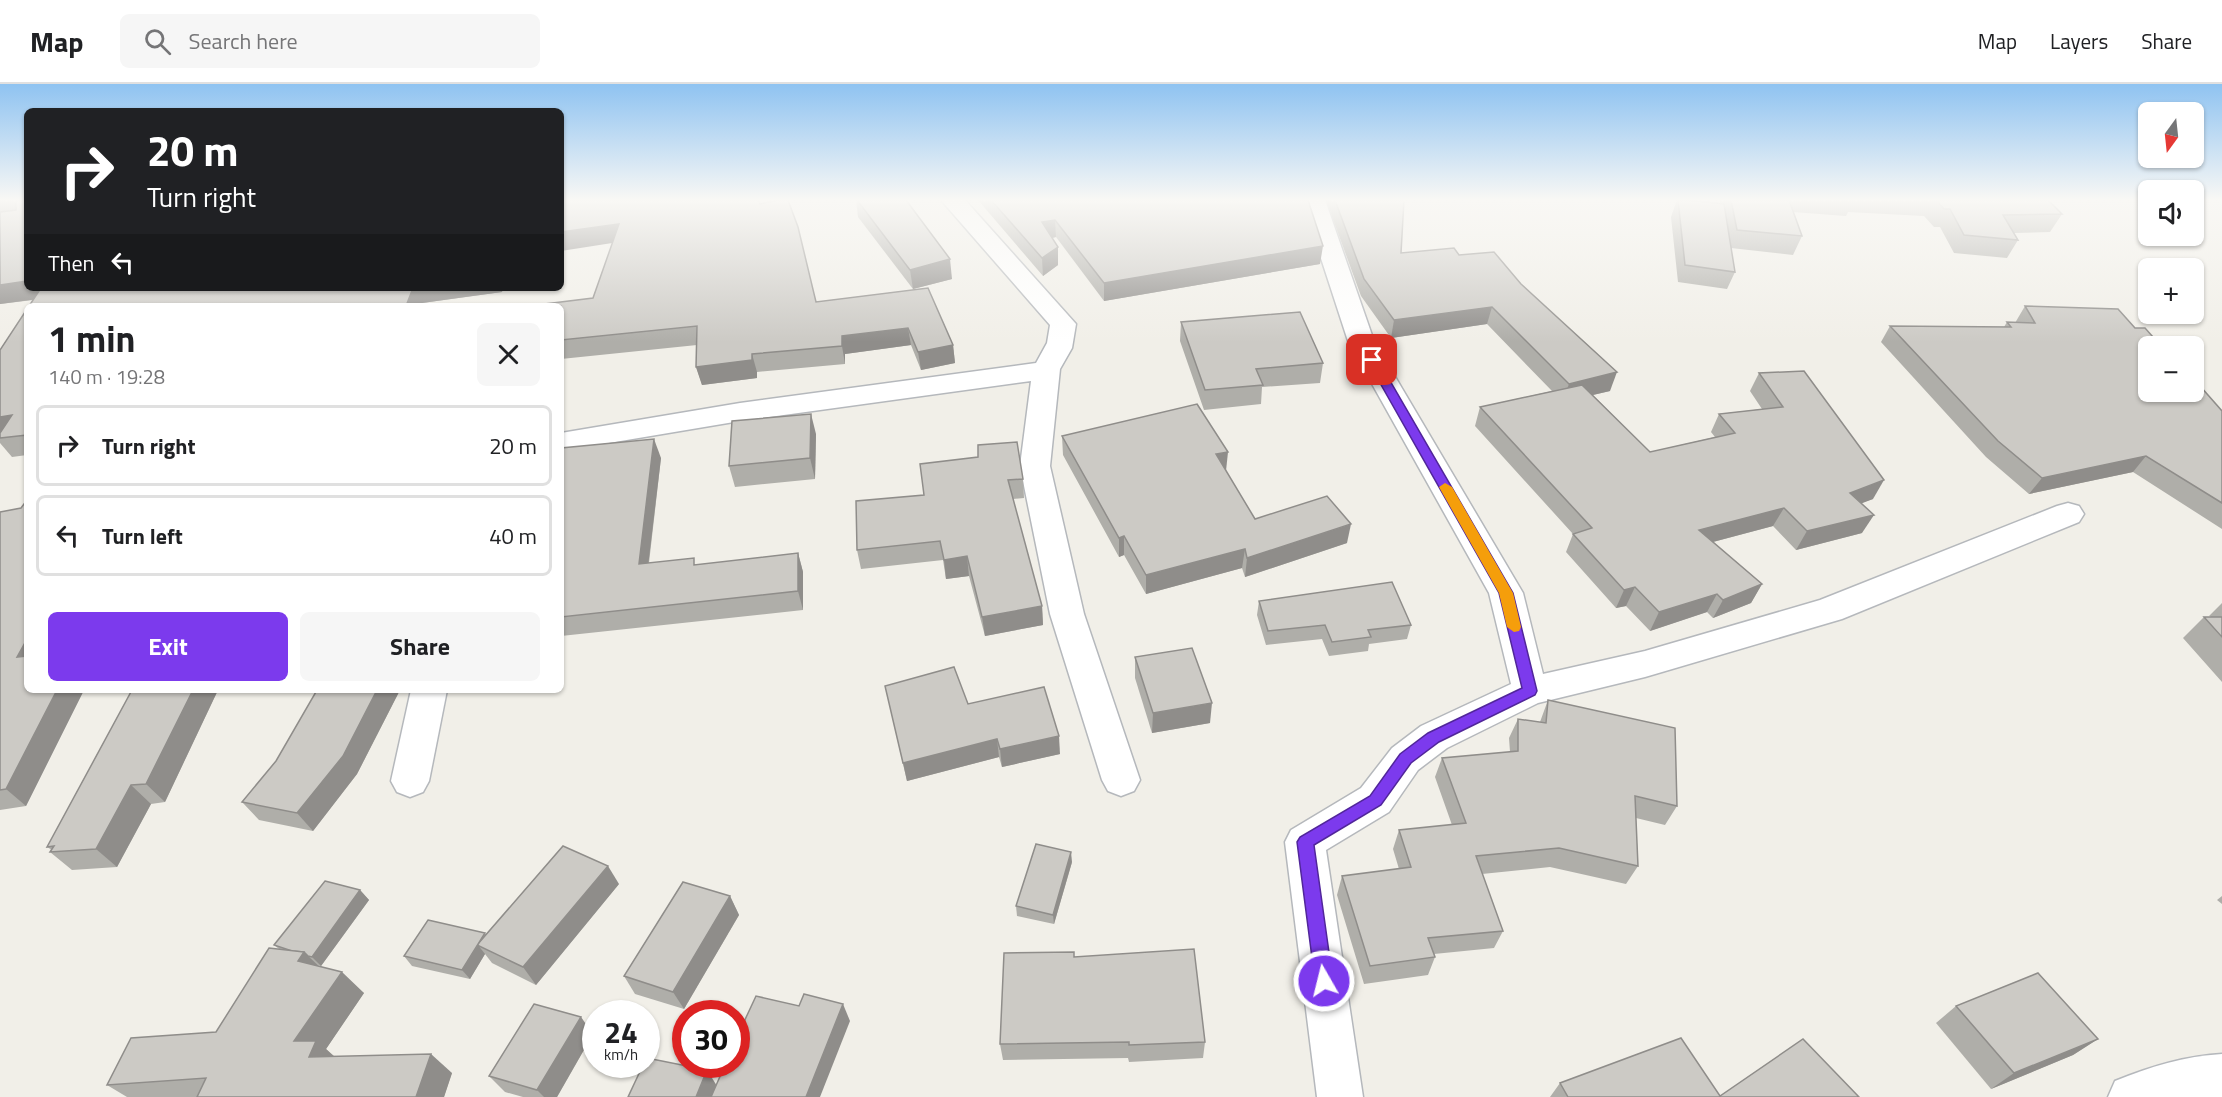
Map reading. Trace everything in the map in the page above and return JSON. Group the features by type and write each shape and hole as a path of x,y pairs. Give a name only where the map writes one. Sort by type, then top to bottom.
{"street":[{"path":"994,247 1063,324 1063,337 1058,352 1046,369 1035,466 1067,614 1121,780"},
{"path":"1329,247 1361,341 1506,593 1530,691"},
{"path":"564,441 740,412 1016,376 1046,369"},
{"path":"1340,1097 1305,842 1375,800 1406,759 1434,737 1530,691 1645,664 1830,610 2068,514"},
{"path":"410,781 428,693"},
{"path":"2131,1097 2195,1078 2222,1077"}],"building":[{"path":"0,247 24,247 24,281 0,285"},
{"path":"611,247 803,247 816,302 928,288 953,345 918,352 908,328 842,336 842,346 752,354 752,360 696,367 697,326 564,340 564,303 552,303 593,298"},
{"path":"893,247 941,247 950,259 910,270"},
{"path":"1033,247 1058,247 1042,258"},
{"path":"1076,247 1315,247 1104,283"},
{"path":"1352,247 1401,247 1401,253 1454,248 1459,255 1494,252 1521,284 1617,372 1569,384 1492,307 1394,320 1364,279"},
{"path":"1683,247 1731,247 1735,272 1685,265"},
{"path":"39,291 412,291 407,303 31,303"},
{"path":"2025,306 2118,309 2135,328 2145,328 2152,336 2138,336 2138,402 2204,402 2204,391 2222,411 2222,503 2146,456 2042,478 1998,441 1890,326 2011,327 2007,322 2035,323"},
{"path":"1300,312 1323,363 1256,369 1263,385 1205,390 1181,322"},
{"path":"24,314 24,435 0,438 0,433 12,415 0,417 0,350"},
{"path":"1804,371 1884,480 1850,493 1874,515 1807,531 1784,508 1699,530 1762,584 1723,600 1717,594 1659,612 1635,587 1624,590 1573,534 1592,528 1480,407 1582,385 1650,452 1735,433 1719,414 1783,407 1759,373"},
{"path":"1197,404 1228,452 1216,454 1255,519 1327,496 1351,524 1247,558 1245,549 1146,575 1124,536 1119,538 1062,436"},
{"path":"811,414 810,458 729,466 732,421"},
{"path":"654,439 639,564 694,558 694,565 798,553 798,591 564,617 564,448"},
{"path":"1017,442 1023,479 1008,480 1042,606 982,617 967,556 944,560 940,541 857,550 856,501 924,495 920,464 978,457 978,445"},
{"path":"24,504 24,644 17,657 24,656 24,693 55,693 6,789 0,790 0,512 21,508"},
{"path":"1392,582 1411,625 1368,630 1371,637 1332,642 1325,625 1268,631 1259,601"},
{"path":"2204,617 2222,617 2222,637"},
{"path":"1192,648 1212,703 1153,713 1135,657"},
{"path":"954,667 968,704 1044,687 1059,736 1000,749 997,739 903,763 885,686"},
{"path":"130,693 192,693 146,784 131,785 96,849 50,852 54,846 47,847"},
{"path":"315,693 375,693 343,756 297,813 242,802 276,761"},
{"path":"1548,700 1675,728 1677,806 1635,796 1638,866 1559,848 1476,856 1503,931 1428,938 1435,957 1370,966 1342,876 1411,867 1399,830 1466,823 1442,758 1518,751 1518,719 1546,723"},
{"path":"1036,844 1071,852 1053,915 1016,906"},
{"path":"563,846 608,866 523,967 477,945"},
{"path":"325,881 360,890 312,957 304,952 274,945"},
{"path":"683,882 730,896 673,992 624,976"},
{"path":"428,920 485,933 462,970 404,956"},
{"path":"269,948 304,952 298,961 342,972 294,1041 316,1041 309,1057 431,1054 416,1097 197,1097 206,1078 107,1085 131,1038 216,1032"},
{"path":"1194,949 1205,1042 1129,1045 1129,1042 1000,1044 1004,953 1074,952 1074,957"},
{"path":"2038,973 2098,1039 2014,1073 1956,1006"},
{"path":"804,994 843,1004 806,1097 711,1097 719,1078 750,1078 750,1009 756,996 799,1006"},
{"path":"534,1004 581,1017 537,1090 489,1076"},
{"path":"1681,1038 1720,1096 1803,1039 1859,1097 1568,1097 1560,1083"},
{"path":"660,1061 672,1063 672,1078 704,1078 696,1097 628,1097 637,1078 660,1078"}],"slow traffic":[{"path":"1445,487 1506,593 1514,627"}],"route":[{"path":"1324,981 1305,842 1375,800 1406,759 1434,737 1530,691 1506,593 1372,360"}]}
